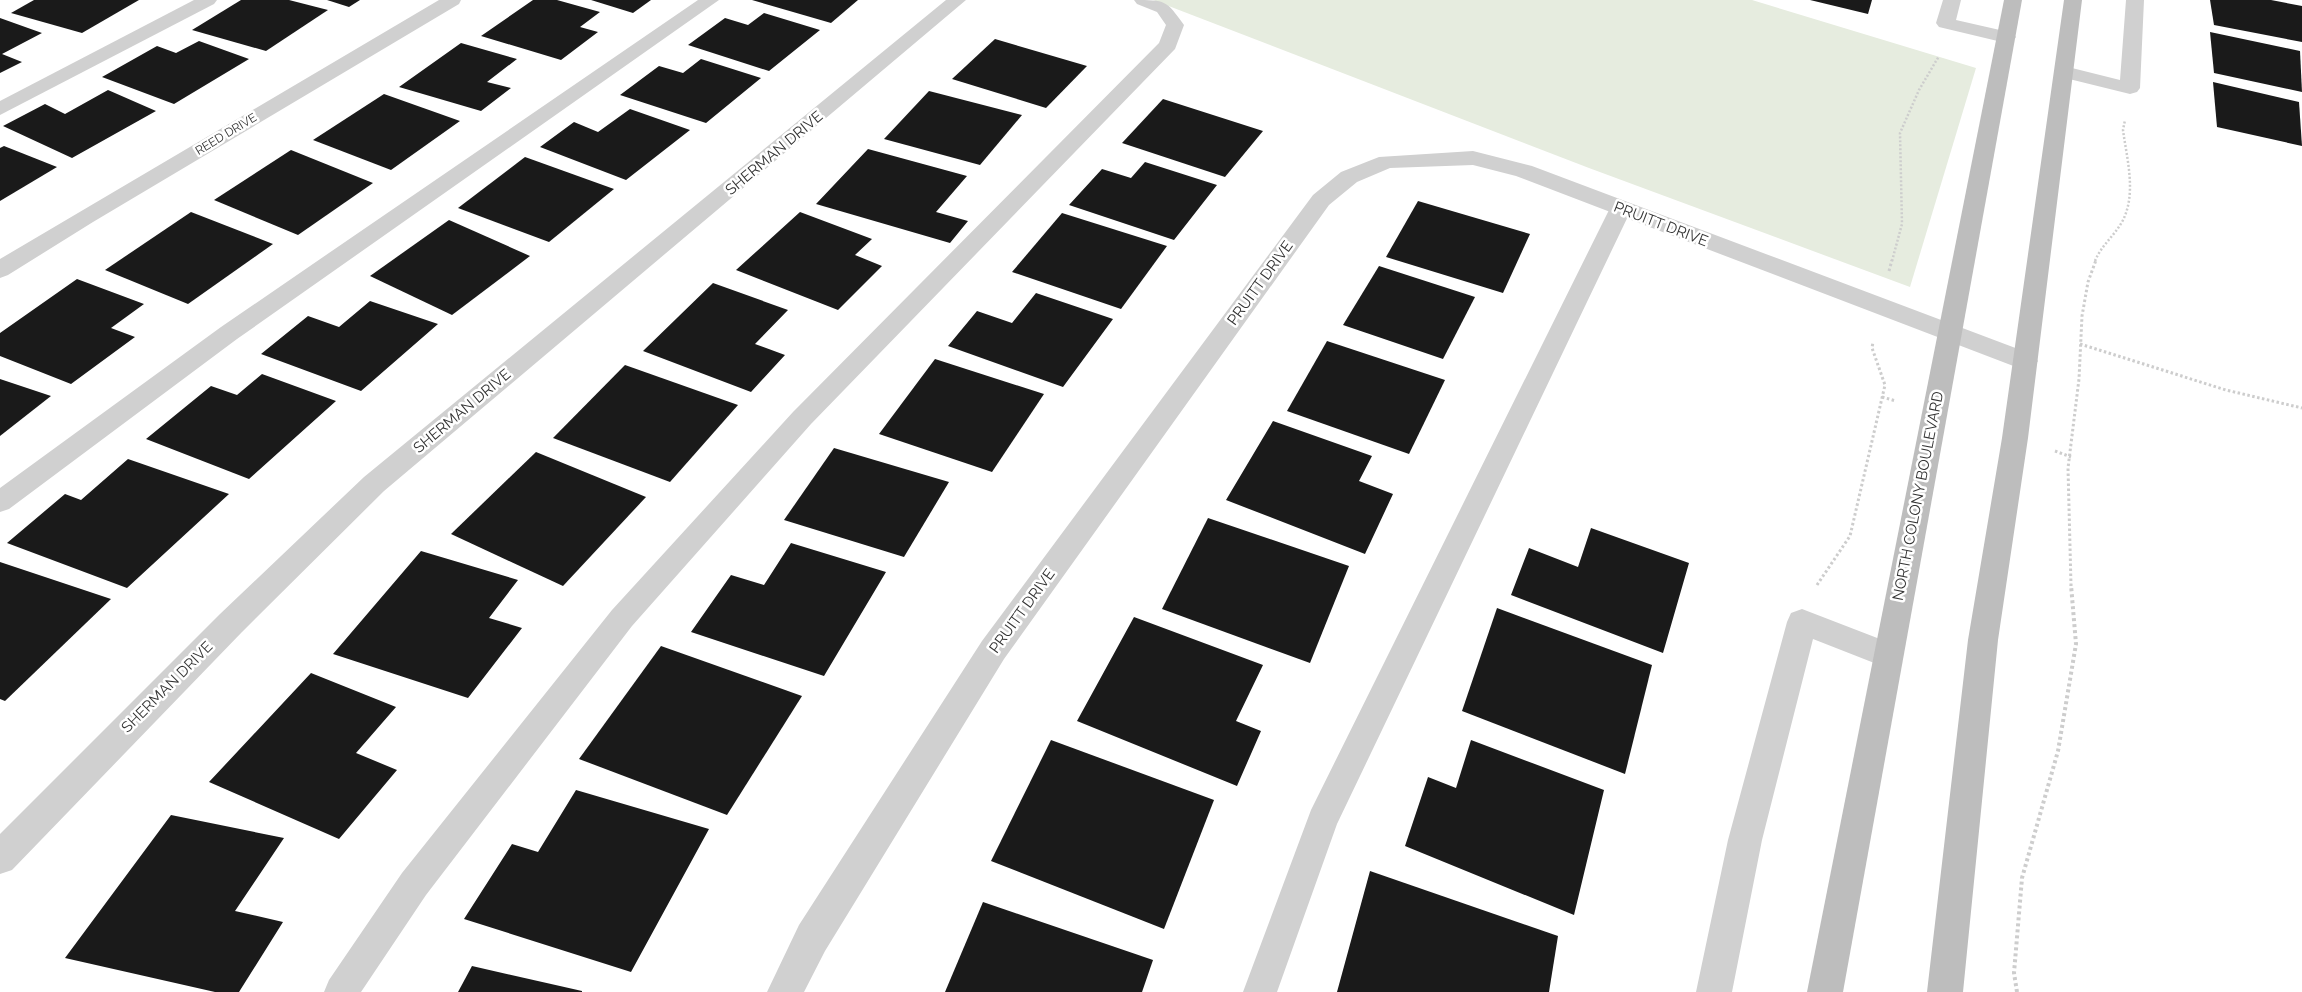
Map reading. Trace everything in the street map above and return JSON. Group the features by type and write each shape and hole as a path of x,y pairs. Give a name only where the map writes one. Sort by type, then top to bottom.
{"main road":[{"name":"NORTH COLONY BOULEVARD","path":"1825,992 1887,655 2013,0"},
{"path":"1946,992 1983,640 2015,438 2073,0"}],"street":[{"name":"REED DRIVE","path":"0,270 94,212 452,0"},
{"name":"SHERMAN DRIVE","path":"0,858 224,630 374,484 957,0"},
{"path":"1952,0 1946,23 2006,37"},
{"path":"2064,72 2130,88 2136,0"},
{"name":"PRUITT DRIVE","path":"785,992 812,938 993,650 1321,200 1349,177 1387,162 1473,158 1524,171 2025,361"},
{"path":"1714,992 1745,840 1802,622 1887,655"}],"lane":[{"path":"0,108 208,0"},
{"path":"0,502 229,333 710,0"},
{"path":"341,992 414,884 622,618 802,418 1168,45 1175,25 1164,8 1143,0"},
{"path":"1260,992 1322,821 1621,208"}],"path":[{"path":"1887,276 1902,224 1900,133 1919,90 1948,38 1946,23"},
{"path":"2017,992 2014,973 2022,878 2058,751 2076,644 2069,555 2068,468 2071,457 2082,316 2088,282 2098,253 2122,222 2131,193 2123,130 2130,101 2130,88"},
{"path":"1802,622 1820,577 1850,536 1885,384 1872,348 1873,338"},
{"path":"2080,344 2226,390 2302,408"},
{"path":"1882,397 1904,403"},
{"path":"2047,448 2071,457"}],"shaded area":[{"path":"1153,0 1752,0 1976,68 1910,287 1589,168"}],"building":[{"path":"34,0 139,0 82,33 11,13"},
{"path":"241,0 289,0 328,10 266,51 192,30"},
{"path":"327,0 360,0 349,7"},
{"path":"533,0 557,0 600,12 580,27 598,32 561,60 481,36"},
{"path":"591,0 651,0 633,13"},
{"path":"752,0 858,0 831,23"},
{"path":"1810,0 1872,0 1868,14"},
{"path":"2210,0 2271,0 2302,6 2302,42 2214,25"},
{"path":"764,13 820,30 769,71 688,45 725,18 748,25"},
{"path":"0,18 42,33 2,54 22,62 0,73"},
{"path":"2210,32 2300,51 2302,92 2214,73"},
{"path":"995,39 1087,66 1046,108 952,79"},
{"path":"199,41 249,59 174,104 102,77 157,46 176,53"},
{"path":"461,43 517,59 487,82 511,88 481,111 399,87"},
{"path":"701,59 761,78 706,123 620,95 659,66 683,73"},
{"path":"2213,82 2299,102 2302,146 2217,127"},
{"path":"108,90 156,111 72,158 3,126 45,104 65,114"},
{"path":"929,91 1022,115 980,165 884,139"},
{"path":"384,94 460,121 391,170 313,140"},
{"path":"1163,99 1263,131 1225,177 1122,143"},
{"path":"630,109 690,130 626,180 540,147 574,122 598,132"},
{"path":"4,146 57,167 0,201 0,148"},
{"path":"868,149 967,176 936,212 968,221 950,243 816,204"},
{"path":"291,150 373,183 298,235 214,200"},
{"path":"525,157 614,189 549,242 458,208"},
{"path":"1145,162 1217,185 1174,240 1069,205 1102,169 1131,178"},
{"path":"1418,201 1530,234 1503,293 1386,257"},
{"path":"191,212 273,244 188,304 105,270"},
{"path":"800,212 872,239 855,255 882,266 838,310 736,270"},
{"path":"1062,213 1167,246 1121,309 1012,272"},
{"path":"449,220 530,256 452,315 370,276"},
{"path":"1379,266 1475,297 1443,359 1343,325"},
{"path":"77,279 144,304 111,328 135,337 71,384 0,356 0,333"},
{"path":"713,283 788,310 755,344 785,355 751,392 643,351"},
{"path":"1036,293 1113,319 1063,387 948,346 977,311 1012,323"},
{"path":"370,301 438,324 361,391 261,354 308,316 339,327"},
{"path":"1327,341 1445,380 1409,454 1287,411"},
{"path":"935,359 1044,394 992,472 879,434"},
{"path":"625,365 738,405 670,482 553,438"},
{"path":"262,374 336,401 249,479 146,439 211,386 237,395"},
{"path":"0,379 51,396 0,436"},
{"path":"1273,421 1372,456 1359,481 1393,494 1365,554 1226,500"},
{"path":"834,448 949,482 904,557 784,520"},
{"path":"536,452 646,497 563,586 451,534"},
{"path":"128,459 229,494 127,588 7,543 65,494 81,500"},
{"path":"1208,518 1349,566 1310,663 1162,609"},
{"path":"1591,528 1689,563 1663,653 1511,595 1529,548 1578,567"},
{"path":"791,543 886,572 824,676 691,632 731,575 764,585"},
{"path":"421,551 518,580 489,618 522,628 468,698 333,654"},
{"path":"0,562 111,599 5,701 0,699"},
{"path":"1497,608 1652,665 1625,774 1462,711"},
{"path":"1134,617 1263,665 1236,721 1261,731 1237,786 1077,721"},
{"path":"661,646 802,696 727,815 579,759"},
{"path":"311,673 396,707 356,753 397,770 339,839 209,782"},
{"path":"1051,740 1214,800 1164,929 991,861"},
{"path":"1471,740 1604,790 1574,915 1405,846 1428,777 1456,788"},
{"path":"576,790 709,829 631,972 464,919 512,844 538,852"},
{"path":"171,815 284,838 235,911 283,922 239,992 215,992 65,958"},
{"path":"1370,871 1558,936 1549,992 1337,992"},
{"path":"983,902 1153,960 1142,992 945,992"},
{"path":"472,966 582,991 582,992 458,992"}]}
